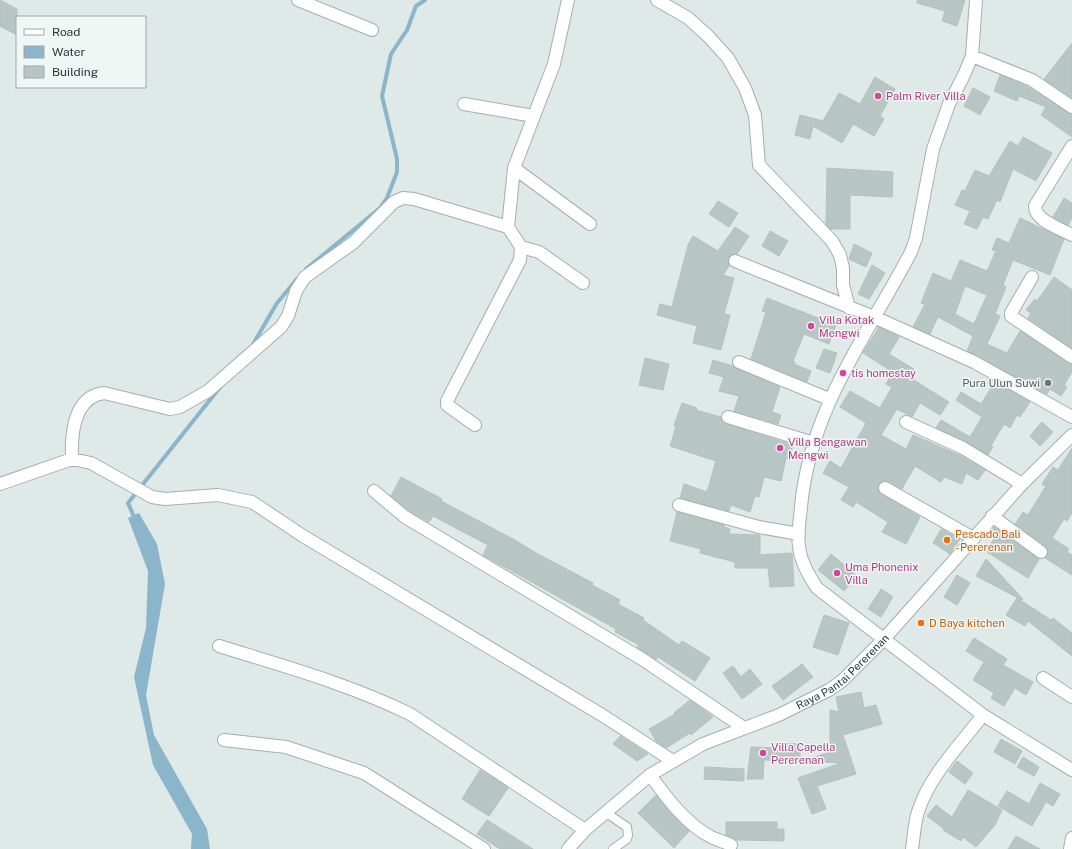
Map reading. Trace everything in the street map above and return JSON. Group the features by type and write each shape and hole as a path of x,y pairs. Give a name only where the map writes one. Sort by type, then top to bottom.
{"street":[{"path":"298,0 372,30"},
{"path":"475,425 447,405 447,401 520,260 521,247 508,227 514,168 554,64 568,0"},
{"path":"657,0 688,18 708,36 737,72 755,115 759,165 762,171 832,241 840,255 843,268 843,284 849,308"},
{"path":"976,0 972,56 949,104 933,149 916,238 911,252 829,399 814,443 803,490 799,547 809,575 817,588 983,715 1072,770"},
{"path":"972,56 1032,80 1072,107"},
{"path":"464,104 534,116"},
{"path":"1072,146 1035,206 1035,210 1039,217 1072,235"},
{"path":"514,168 590,224"},
{"path":"72,459 72,437 75,420 81,407 88,399 95,394 104,393 170,408 180,407 208,391 286,322 296,291 305,277 353,243 394,202 403,198 414,199 508,227"},
{"path":"521,247 539,252 583,283"},
{"path":"734,261 874,317 974,362 1072,417"},
{"path":"1032,277 1011,313 1011,316 1072,357"},
{"path":"739,362 829,399"},
{"path":"728,417 814,443"},
{"path":"906,422 963,448 1022,484"},
{"name":"Raya Pantai Pererenan","path":"568,849 605,812 650,775 703,744 779,715 829,690 842,681 883,640 992,516 1072,435"},
{"path":"0,484 72,459 91,463 152,497 165,498 218,495 252,502 303,536 602,715 673,761"},
{"path":"885,488 972,538"},
{"path":"374,491 405,517 642,659 744,728"},
{"path":"679,505 759,527 799,534"},
{"path":"992,516 1041,552"},
{"path":"219,646 354,689 380,699 410,714 586,830"},
{"path":"1043,678 1072,697"},
{"path":"912,849 915,823 924,795 939,772 983,715"},
{"path":"224,740 286,747 364,773 484,849"},
{"path":"650,775 664,794 698,828 711,837 731,845"},
{"path":"1070,849 1072,838"}],"lane":[{"path":"605,812 627,827 628,831 627,839 613,849"}],"water":[{"path":"139,513 157,544 165,584 146,695 154,735 207,829 210,849 191,849 192,834 153,765 134,677 146,628 148,571 128,518"}],"building":[{"path":"0,0 17,9 16,34 0,26"},
{"path":"917,0 965,0 957,26 942,21 945,11 917,3"},
{"path":"1072,43 1072,98 1044,79"},
{"path":"1000,75 1028,87 1072,114 1072,137 1041,115 1046,107 1019,96 1017,101 994,91"},
{"path":"875,77 895,89 880,116 884,119 874,136 853,124 842,143 813,126 810,139 795,135 800,115 823,121 839,93 860,104"},
{"path":"973,88 990,97 980,115 964,106"},
{"path":"1023,137 1052,153 1036,181 1013,169 1000,202 997,200 988,219 983,217 977,229 964,224 970,211 955,205 962,190 965,191 975,170 989,176 1010,141 1018,146"},
{"path":"827,168 893,172 892,197 850,195 850,229 830,229 826,224"},
{"path":"1064,198 1072,203 1072,218 1068,225 1053,217"},
{"path":"718,201 738,213 729,227 709,214"},
{"path":"1020,218 1064,239 1050,275 1013,260 1003,285 1006,287 995,314 1000,316 987,344 1007,353 1020,331 1072,364 1072,372 1064,385 1067,387 1061,396 1050,389 1047,394 967,351 973,336 938,317 930,334 913,327 925,304 921,303 933,273 951,281 960,260 987,271 996,251 992,250 997,238 1009,243","holes":["965,286 987,295 974,324 955,314"]},
{"path":"735,227 749,236 737,254 731,255 728,258 729,266 723,275 734,278 724,314 730,315 721,350 693,343 697,326 657,315 660,304 672,307 688,245 693,236 718,251"},
{"path":"770,231 788,241 779,256 762,246"},
{"path":"854,244 872,253 866,267 849,259"},
{"path":"872,265 885,273 869,299 858,294"},
{"path":"1054,277 1072,290 1072,348 1028,318 1031,313 1026,310 1035,299 1037,301"},
{"path":"767,298 836,325 829,344 804,334 793,361 795,362 794,364 811,371 807,382 751,359 766,312 762,311"},
{"path":"879,327 899,337 889,354 914,369 909,377 949,402 940,415 920,403 912,417 897,409 881,435 906,449 913,435 959,455 985,470 978,480 966,473 962,484 944,477 941,482 915,466 902,489 888,481 881,482 878,488 881,494 920,517 906,544 882,532 888,522 856,502 853,507 841,500 849,487 823,473 830,461 841,468 866,423 840,407 850,391 880,408 892,387 886,384 893,372 863,353"},
{"path":"824,349 837,353 830,373 816,368"},
{"path":"645,358 669,364 663,390 639,385"},
{"path":"713,360 733,366 780,387 772,412 781,415 778,424 734,411 739,396 719,391 724,377 709,373"},
{"path":"995,382 1030,402 1020,417 1017,415 1010,428 1004,424 991,446 993,447 988,455 967,442 936,428 941,420 970,437 982,417 956,400 961,392 981,404"},
{"path":"682,403 697,408 696,410 721,417 722,422 726,424 793,445 789,459 786,458 781,481 764,477 759,497 755,496 750,512 731,505 729,511 680,498 684,484 707,492 716,461 670,446 676,427 674,426"},
{"path":"1042,422 1053,432 1040,446 1030,436"},
{"path":"1072,448 1072,513 1067,521 1064,519 1052,538 1069,549 1067,552 1072,555 1072,575 1045,558 1048,552 1046,546 1015,524 1023,512 1028,515 1046,486 1042,484 1053,467 1058,470"},
{"path":"401,477 442,499 441,501 593,583 592,585 620,600 618,604 644,618 643,620 679,645 682,641 710,658 695,681 658,657 656,660 637,647 639,645 615,632 616,629 483,555 488,545 433,516 429,522 409,511 391,496"},
{"path":"677,512 724,525 724,527 730,529 729,534 760,535 760,555 792,553 794,586 770,587 768,568 735,568 735,562 700,553 701,549 670,541"},
{"path":"994,527 1039,559 1028,578 987,552 995,536 990,533"},
{"name":"Pescado Bali - Pererenan","path":"941,529 960,539 950,554 933,543"},
{"name":"Uma Phonenix Villa","path":"831,554 857,576 844,591 818,570"},
{"path":"986,559 1023,599 1022,600 976,576"},
{"path":"957,575 970,583 957,605 944,597"},
{"path":"881,589 893,597 881,617 868,609"},
{"path":"1017,598 1051,620 1053,618 1072,633 1072,656 1028,621 1025,626 1006,615"},
{"path":"824,615 849,623 838,655 813,647"},
{"path":"974,638 1007,659 1003,665 1033,682 1026,695 1015,688 1004,706 991,698 994,693 973,680 984,662 966,651"},
{"path":"802,664 813,677 783,700 772,686"},
{"path":"733,666 741,677 750,669 762,684 742,699 723,673"},
{"path":"861,692 864,708 876,705 882,724 843,735 856,774 817,786 826,809 812,814 798,778 841,763 806,760 830,752 830,710 839,712 836,697"},
{"path":"690,700 713,717 691,735 690,733 666,748 656,741 649,729 675,714 674,713"},
{"path":"620,736 648,754 637,761 613,744"},
{"path":"1001,739 1022,751 1015,764 994,752"},
{"path":"777,743 800,744 800,761 764,760 763,779 747,779 751,747 776,748"},
{"path":"1023,757 1039,767 1034,776 1017,767"},
{"path":"957,761 973,773 965,784 949,772"},
{"path":"705,767 744,769 744,781 704,779"},
{"path":"480,770 508,788 489,816 462,799"},
{"path":"1040,783 1060,794 1053,806 1046,802 1032,826 998,806 1007,791 1029,804"},
{"path":"968,790 1002,810 995,825 976,847 963,837 961,841 943,830 944,829 927,816 936,805 952,817"},
{"path":"656,795 671,814 689,831 674,848 638,813"},
{"path":"487,820 533,849 500,849 477,834"},
{"path":"726,822 777,822 777,829 784,829 784,841 737,840 726,835"},
{"path":"1016,836 1040,849 1008,849"}],"waterway":[{"path":"306,269 380,208 387,198 397,172 397,159 382,96 391,54 407,30 416,6 425,0"},
{"path":"252,346 277,303 297,279"},
{"path":"135,519 128,503 221,386"}],"place":[{"name":"Palm River Villa","path":"878,96"},
{"name":"Villa Kotak Mengwi","path":"811,326"},
{"name":"tis homestay","path":"843,373"},
{"name":"Pura Ulun Suwi","path":"1048,383"},
{"name":"Villa Bengawan Mengwi","path":"780,448"},
{"name":"Pescado Bali - Pererenan","path":"947,540"},
{"name":"Uma Phonenix Villa","path":"837,573"},
{"name":"D Baya kitchen","path":"921,623"},
{"name":"Villa Capella Pererenan","path":"763,753"}]}
